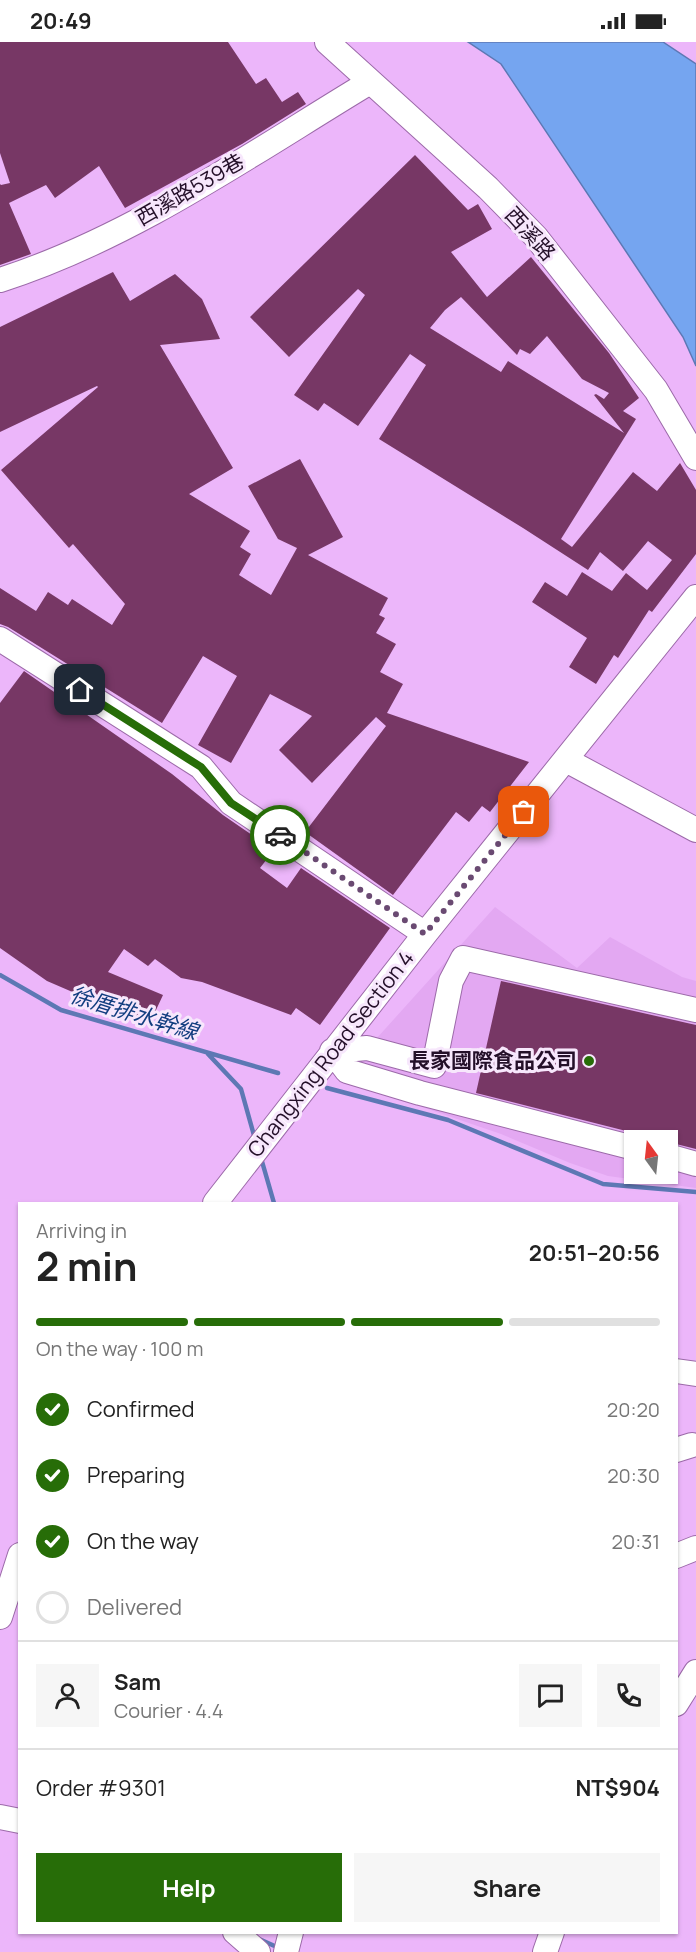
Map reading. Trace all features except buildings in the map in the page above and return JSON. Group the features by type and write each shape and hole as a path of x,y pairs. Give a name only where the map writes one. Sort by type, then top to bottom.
{"street":[{"name":"西溪路","path":"327,42 488,188 536,237 656,390 696,459"},
{"name":"西溪路539巷","path":"0,280 31,270 147,218 370,82"},
{"name":"Changxing Road Section 4","path":"216,1202 332,1051 696,597"},
{"path":"0,639 201,767 231,803 425,934"},
{"path":"566,760 696,830"},
{"path":"430,1096 451,981 463,958 696,1011"},
{"path":"332,1051 367,1048 434,1066"},
{"path":"332,1051 347,1071 430,1096 624,1145"},
{"path":"678,1159 696,1164"},
{"path":"678,1371 696,1374"},
{"path":"678,1555 696,1548"},
{"path":"0,1617 17,1566"},
{"path":"678,1701 696,1672"},
{"path":"0,1818 18,1821"},
{"path":"237,1934 258,1952"},
{"path":"287,1952 291,1934"},
{"path":"545,1952 551,1934"}],"shaded area":[{"name":"長家國際食品公司","path":"495,907 577,968 610,937 682,977 696,981 696,1188 667,1184 678,1184 678,1130 624,1130 624,1178 608,1176 570,1163 501,1134 340,1079"}],"water":[{"path":"468,42 663,42 696,64 696,366 683,337 501,64"}],"waterway":[{"name":"徐厝排水幹線","path":"0,975 61,1010 278,1073"},
{"name":"徐厝排水幹線","path":"208,1054 241,1089 255,1139"},
{"path":"327,1088 448,1120 603,1184 696,1192"},
{"name":"徐厝排水幹線","path":"261,1158 274,1202"},
{"name":"徐厝排水幹線","path":"259,1939 279,1948"}],"way so far":[{"path":"280,835 425,934 524,812"}],"place":[{"name":"長家國際食品公司","path":"589,1061"}],"route":[{"path":"80,690 201,767 231,803 280,835"}]}
